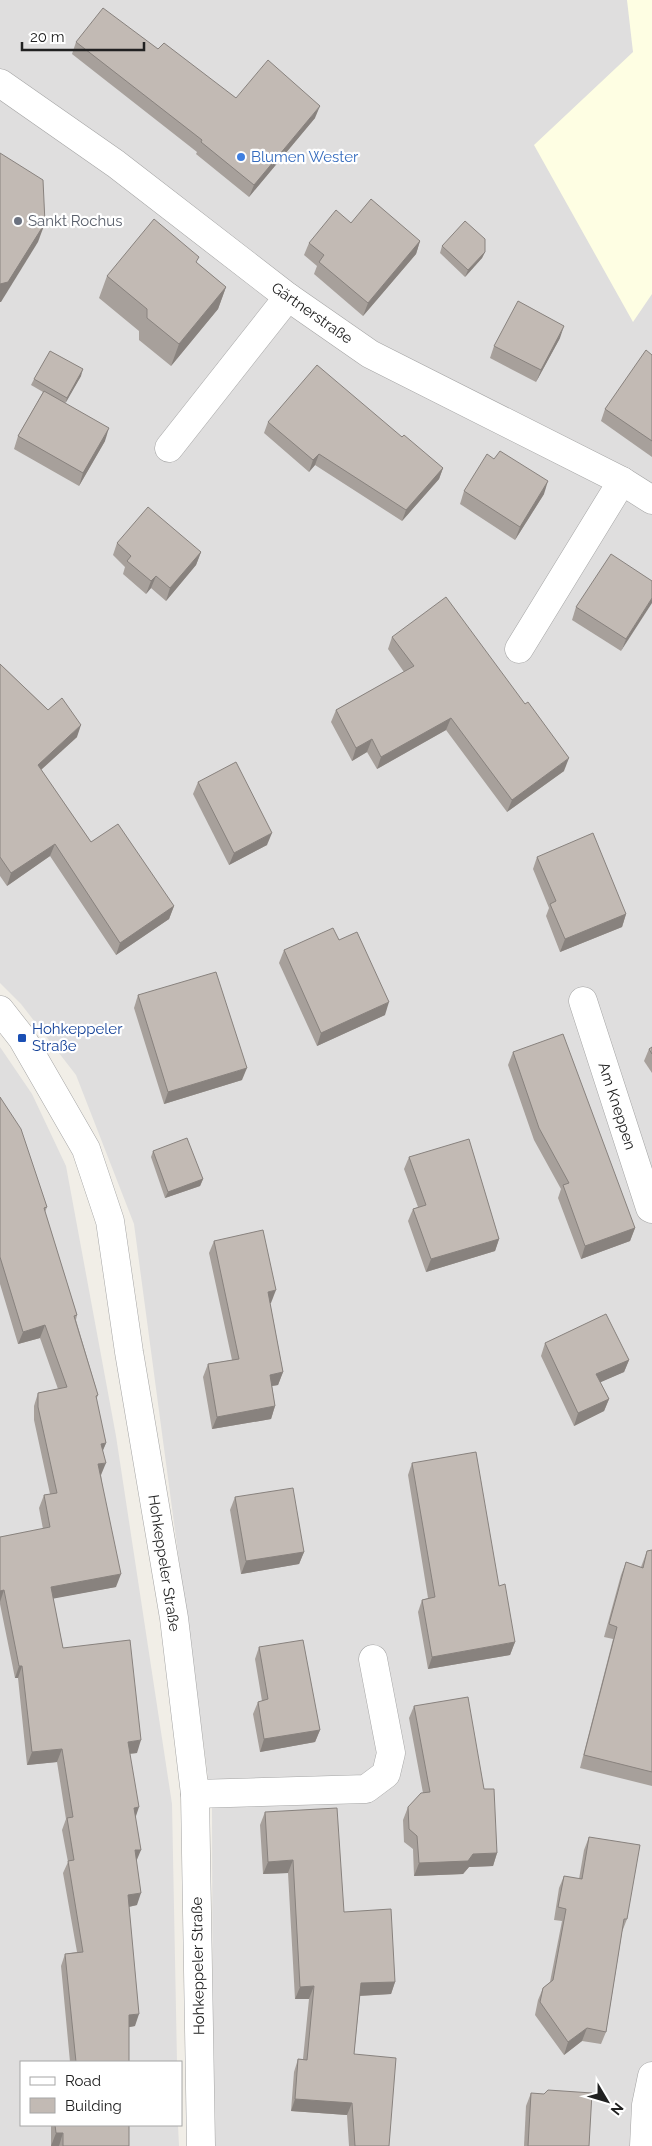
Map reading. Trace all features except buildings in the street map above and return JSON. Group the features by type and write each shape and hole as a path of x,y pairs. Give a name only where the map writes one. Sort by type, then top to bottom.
{"street":[{"name":"Gärtnerstraße","path":"0,82 116,164 288,297 370,354 622,481 652,500"},
{"path":"169,448 288,297"},
{"path":"519,649 622,481"},
{"name":"Am Kneppen","path":"583,1001 650,1208 652,1209"},
{"name":"Hohkeppeler Straße","path":"0,1010 22,1038 86,1149 110,1221 129,1352 174,1618 195,1794 201,2146"},
{"path":"195,1794 366,1789 386,1774 391,1753 373,1659"},
{"path":"644,2146 646,2105 652,2076"}],"shaded area":[{"path":"0,0 652,0 652,2146 213,2146 212,1807 134,1224 76,1075 21,1004 0,983"},
{"path":"627,0 652,0 652,294 633,322 534,145 633,52"},
{"path":"0,1047 32,1094 66,1166 116,1436 172,1804 177,2061 20,2061 20,2126 178,2126 179,2146 0,2146"}],"place":[{"name":"Blumen Wester","path":"241,157"},
{"name":"Sankt Rochus","path":"18,221"},
{"name":"Hohkeppeler Straße","path":"22,1038"}]}
